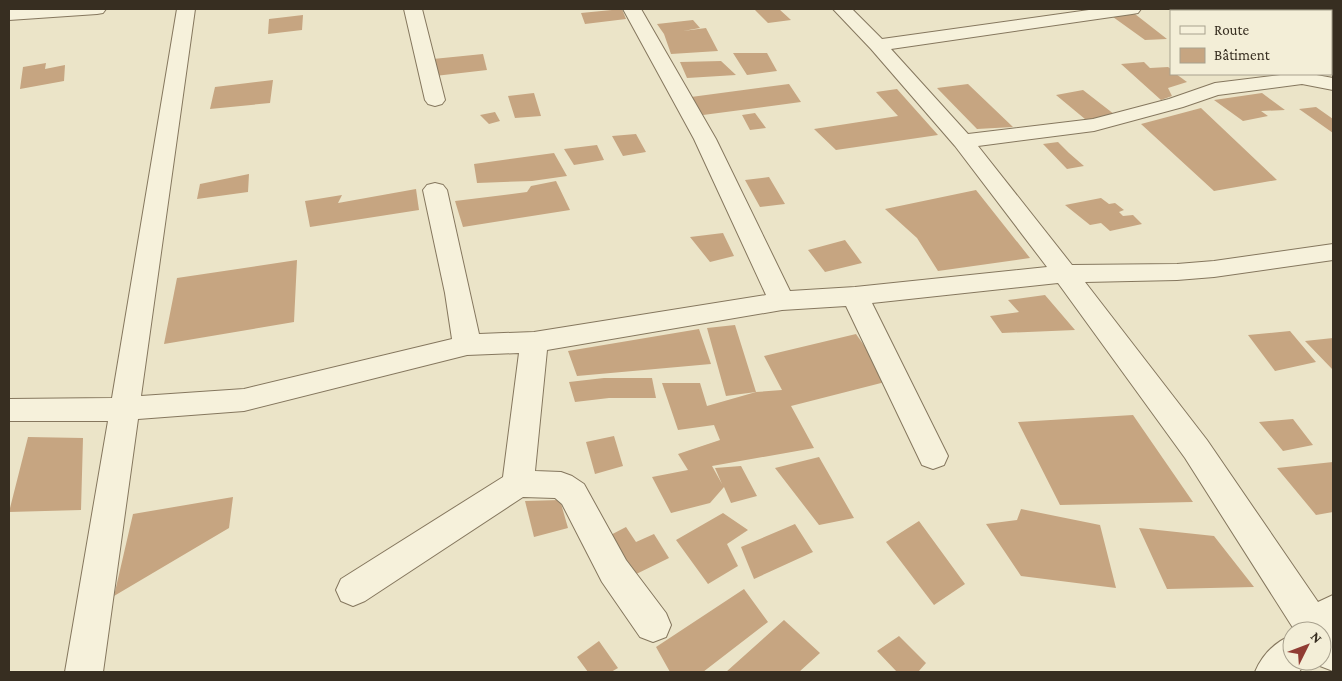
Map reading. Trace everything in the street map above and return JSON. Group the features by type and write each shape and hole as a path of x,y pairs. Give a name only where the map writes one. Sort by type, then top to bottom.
{"street":[{"path":"9,15 97,9"},
{"path":"84,672 186,9"},
{"path":"413,9 435,100"},
{"path":"632,9 704,139 782,301"},
{"path":"842,9 878,45 963,141 1065,274 1196,449 1309,621"},
{"path":"878,45 1132,9"},
{"path":"963,141 1094,125 1176,103 1215,89 1302,78 1333,84"},
{"path":"436,190 467,345"},
{"path":"9,410 124,409 244,400 467,345 534,342 782,301 855,296 1065,274 1177,272 1331,255"},
{"path":"855,296 933,456"},
{"path":"518,484 534,342"},
{"path":"352,590 518,484 561,485 573,494 614,571 653,625"}],"building":[{"path":"622,9 626,19 585,24 581,13"},
{"path":"779,9 791,20 768,23 755,10"},
{"path":"1207,9 1208,10 1171,10"},
{"path":"1135,14 1167,39 1145,40 1113,17"},
{"path":"303,15 302,30 268,34 269,19"},
{"path":"693,20 700,28 683,31 706,28 718,51 671,54 664,34 657,24"},
{"path":"733,53 767,53 777,71 747,75"},
{"path":"483,54 487,70 435,76 433,59"},
{"path":"721,61 736,75 687,78 680,62"},
{"path":"1144,62 1150,68 1168,67 1170,68 1170,75 1177,75 1187,82 1168,88 1172,96 1161,100 1121,64"},
{"path":"46,63 45,69 65,65 64,81 20,89 23,67"},
{"path":"273,80 270,103 210,109 215,87"},
{"path":"789,84 801,102 703,115 691,97"},
{"path":"968,84 1013,127 977,129 937,88"},
{"path":"897,89 938,135 836,150 814,129 898,116 876,92"},
{"path":"1083,90 1119,118 1091,124 1056,95"},
{"path":"534,93 541,116 515,118 508,96"},
{"path":"1262,93 1285,110 1261,111 1268,116 1243,121 1214,100"},
{"path":"1316,107 1333,119 1333,133 1299,109"},
{"path":"1201,108 1277,180 1214,191 1141,124"},
{"path":"495,112 500,121 489,124 480,115"},
{"path":"755,113 766,128 750,130 742,115"},
{"path":"636,134 646,152 623,156 612,136"},
{"path":"1058,142 1084,166 1067,169 1043,144"},
{"path":"597,145 604,160 574,165 564,149"},
{"path":"554,153 567,176 532,181 477,183 474,164"},
{"path":"249,174 248,192 197,199 200,184"},
{"path":"769,177 785,204 760,207 745,180"},
{"path":"556,181 570,210 463,227 455,201 527,192 531,186"},
{"path":"416,189 419,210 310,227 305,201 342,195 338,203"},
{"path":"976,190 1030,258 938,271 917,238 885,209"},
{"path":"1101,198 1109,204 1115,203 1124,210 1119,212 1123,216 1133,215 1142,224 1110,231 1101,223 1090,225 1065,205"},
{"path":"723,233 734,256 710,262 690,237"},
{"path":"845,240 862,263 825,272 808,250"},
{"path":"297,260 294,322 164,344 177,278"},
{"path":"1045,295 1075,330 1002,333 990,316 1019,312 1008,300"},
{"path":"735,325 756,392 726,396 707,328"},
{"path":"699,329 711,364 577,376 568,351"},
{"path":"1290,331 1316,362 1275,371 1248,335"},
{"path":"856,334 889,381 791,406 814,448 712,466 722,484 715,468 741,466 757,496 731,503 724,487 710,503 671,513 652,477 688,470 678,454 720,440 714,425 678,430 662,383 700,383 707,406 756,392 782,390 764,356"},
{"path":"1333,338 1333,370 1305,341"},
{"path":"604,378 652,378 656,398 609,398 575,402 569,382"},
{"path":"1133,415 1193,502 1060,505 1018,422"},
{"path":"1293,419 1313,445 1283,451 1259,422"},
{"path":"614,436 623,466 595,474 586,442"},
{"path":"28,437 83,438 81,510 9,512"},
{"path":"819,457 854,518 819,525 775,468"},
{"path":"1333,462 1333,512 1316,515 1277,468"},
{"path":"233,497 229,528 114,596 133,514"},
{"path":"560,500 568,528 534,537 525,501"},
{"path":"1021,509 1100,525 1116,588 1021,576 986,524 1017,520"},
{"path":"723,513 748,530 727,544 738,566 708,584 676,540"},
{"path":"919,521 965,584 934,605 886,542"},
{"path":"795,524 813,552 754,579 741,547"},
{"path":"626,527 636,542 654,534 669,558 622,581 599,541"},
{"path":"1139,528 1214,536 1254,587 1167,589"},
{"path":"744,589 768,622 703,672 670,672 656,647"},
{"path":"784,620 820,653 799,672 726,672"},
{"path":"899,636 926,663 918,672 897,672 877,651"},
{"path":"599,641 618,668 611,672 588,672 577,657"}]}
